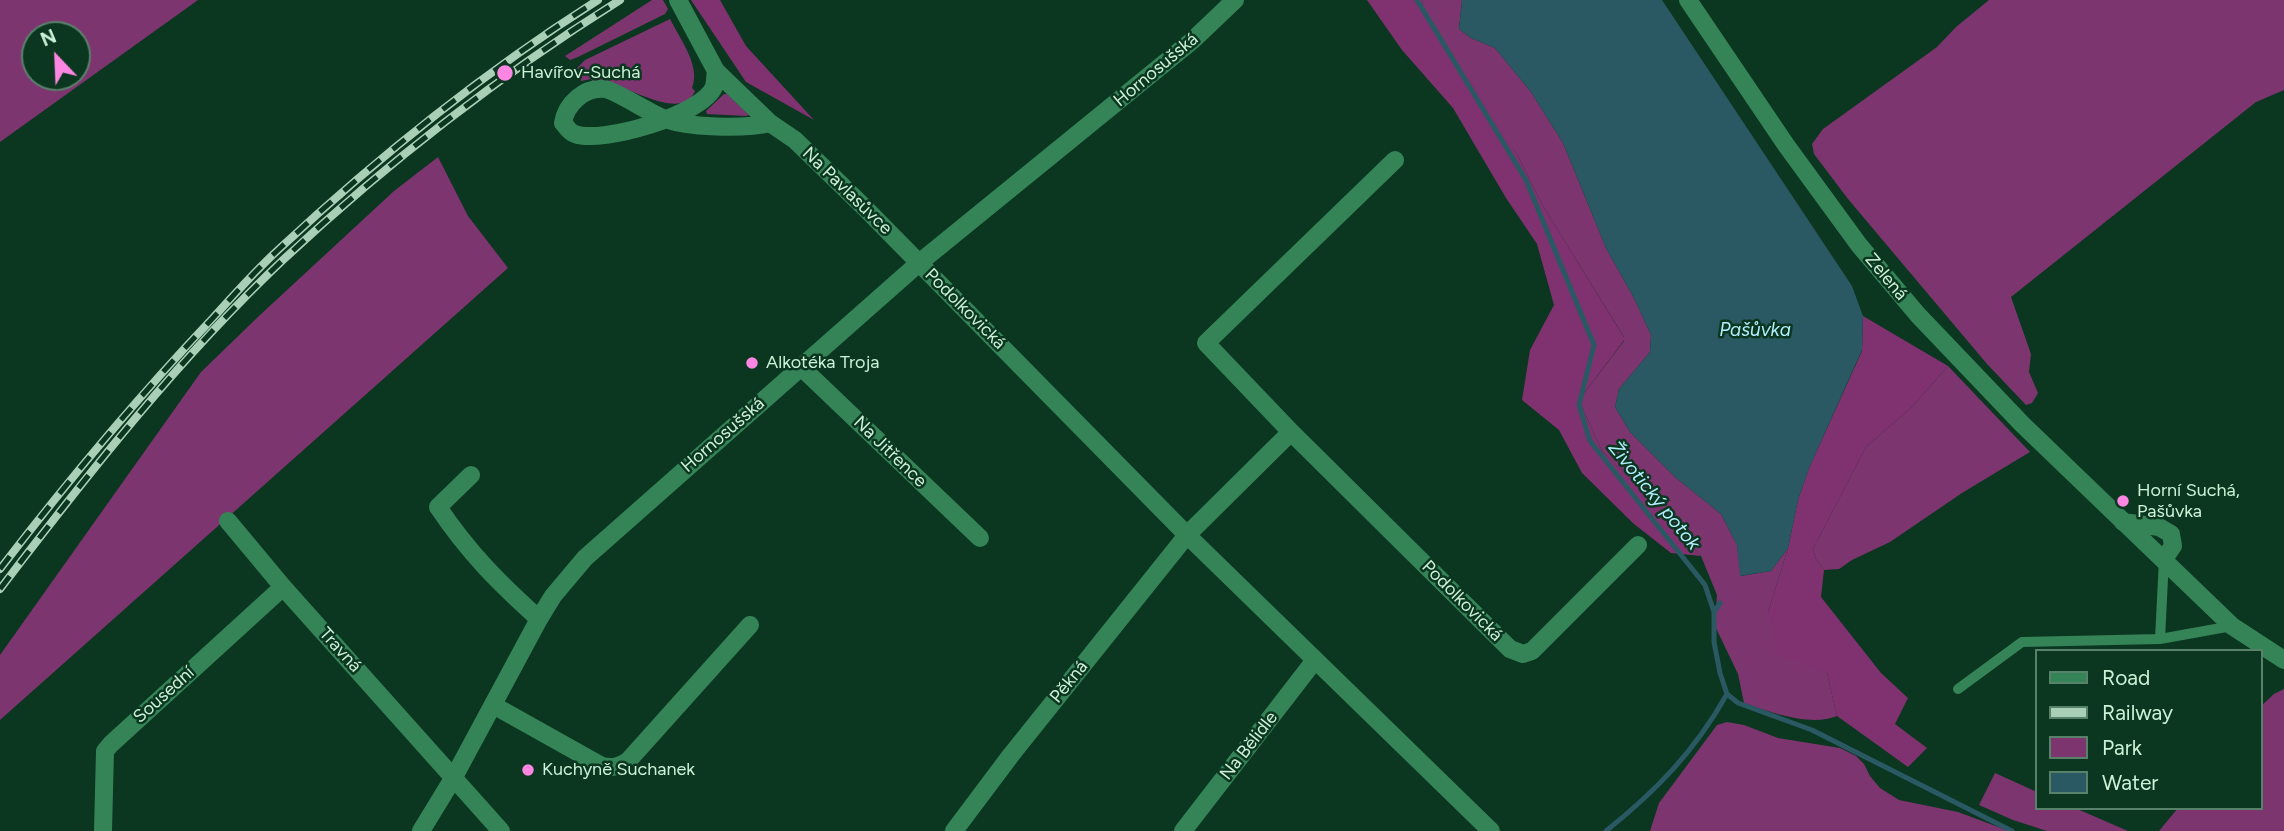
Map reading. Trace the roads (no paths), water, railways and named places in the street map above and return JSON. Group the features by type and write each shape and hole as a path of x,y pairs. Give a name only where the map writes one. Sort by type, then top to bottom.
{"street":[{"path":"678,0 716,71 713,88 699,103 666,120 635,130 581,135 571,133 563,123 565,113 573,100 587,93 606,89 666,120 706,126 757,126 771,123"},
{"name":"Hornosušská","path":"421,831 454,777 539,619 553,596 585,558 919,263 1193,40 1235,0"},
{"name":"Zelená","path":"1688,0 1786,145 1859,244 1918,314 2022,425 2123,522 2159,527 2171,534 2173,546 2164,559"},
{"name":"Na Pavlasůvce","path":"716,71 771,123 795,140 919,263"},
{"name":"Podolkovická","path":"1395,160 1206,343 1291,432 1510,649 1523,654 1532,651 1638,545"},
{"name":"Podolkovická","path":"919,263 1187,535 1491,831"},
{"name":"Na Jitřence","path":"801,367 979,538"},
{"path":"1187,535 1291,432"},
{"path":"471,475 438,507 459,538 494,579 539,619"},
{"name":"Travná","path":"228,521 283,587 501,831"},
{"name":"Pěkná","path":"954,831 1011,755 1187,535"},
{"path":"2164,559 2232,626 2284,660"},
{"name":"Sousední","path":"103,831 105,751 283,587"},
{"path":"492,705 601,765 612,768 621,766 750,625"},
{"name":"Na Bělidle","path":"1183,831 1315,660"}],"lane":[{"path":"2160,639 2164,559"},
{"path":"1958,689 2022,642 2160,639 2232,626"}],"water":[{"name":"Pašůvka","path":"1462,0 1662,0 1852,286 1863,316 1862,350 1809,468 1798,500 1788,548 1771,571 1740,576 1737,545 1721,514 1675,477 1630,432 1615,407 1619,389 1650,352 1651,335 1606,248 1563,143 1531,92 1495,48 1471,38 1459,29"}],"waterway":[{"name":"Životický potok","path":"1417,0 1526,180 1594,345 1579,405 1590,441 1705,585 1714,612 1714,642 1727,694 1738,703 1812,730 2012,831"},
{"path":"1714,612 1720,603"},
{"path":"1606,831 1642,801 1673,769 1702,734 1727,694"}],"railway":[{"path":"0,569 129,410 269,258 354,182 432,118 473,86 598,0"},
{"path":"0,589 135,418 207,337 284,259 363,189 446,122 531,59 620,0"}],"place":[{"name":"Havířov-Suchá","path":"505,73"},
{"name":"Alkotéka Troja","path":"752,363"},
{"name":"Horní Suchá, Pašůvka","path":"2123,501"},
{"name":"Kuchyně Suchanek","path":"528,770"}]}
